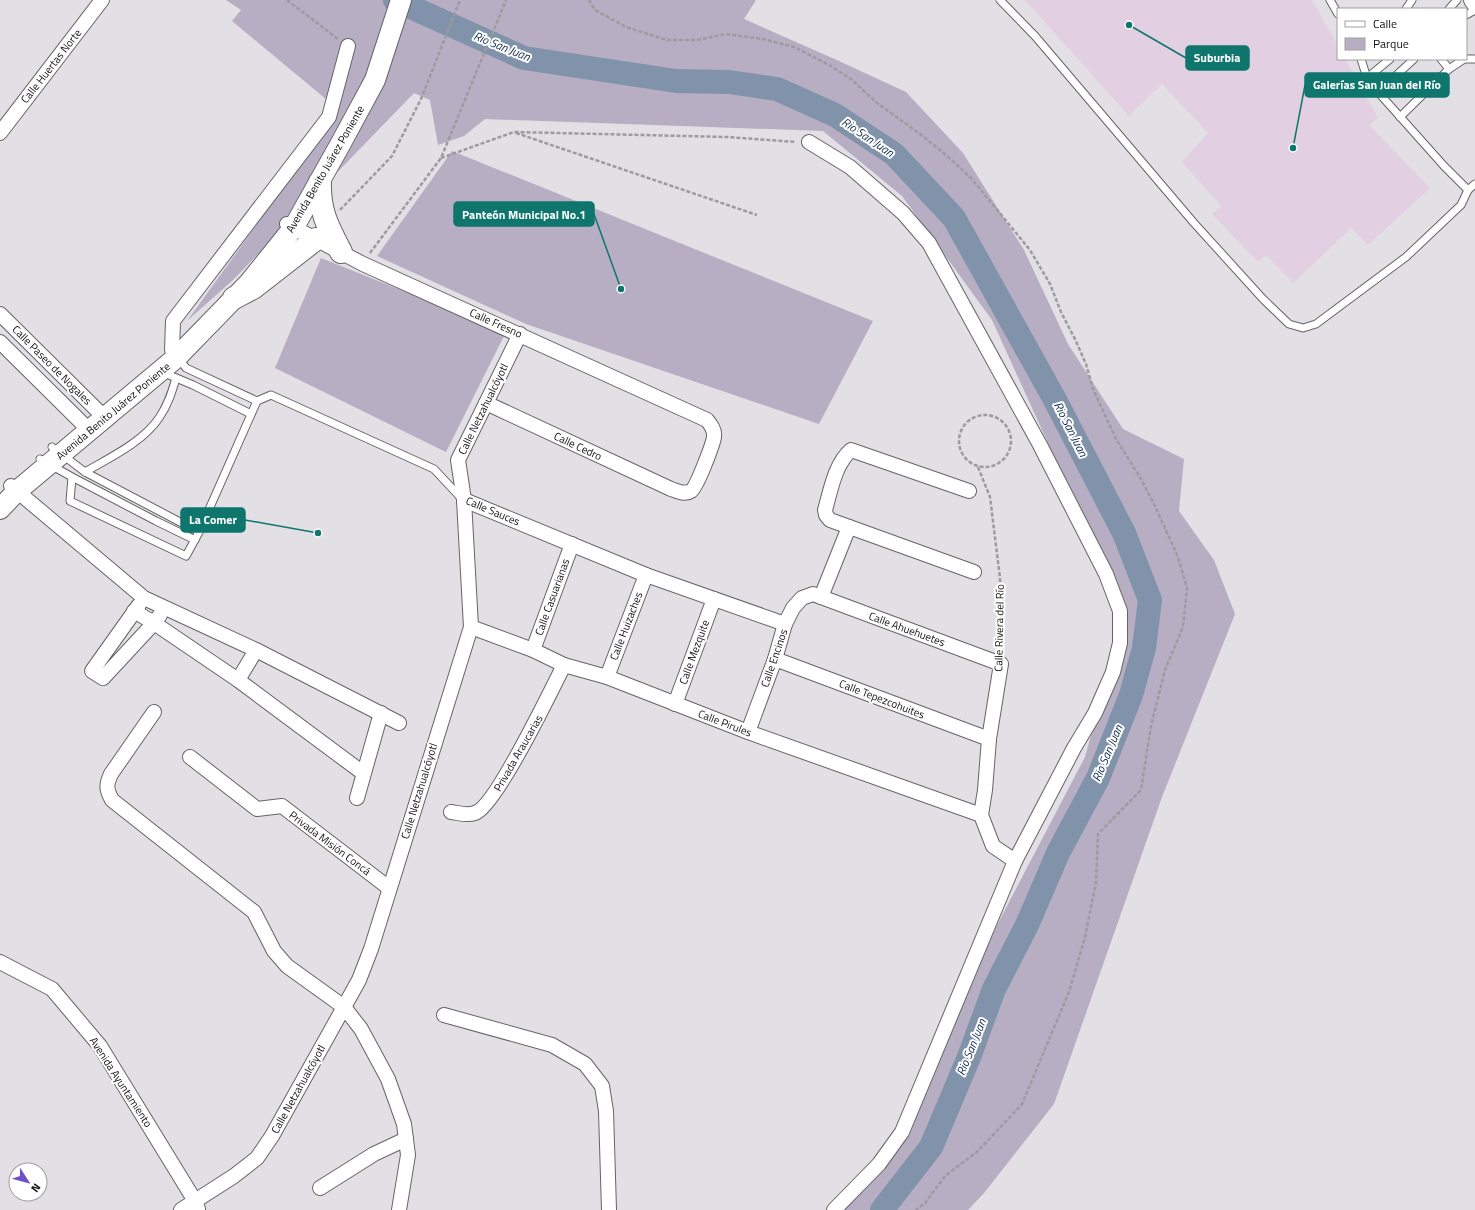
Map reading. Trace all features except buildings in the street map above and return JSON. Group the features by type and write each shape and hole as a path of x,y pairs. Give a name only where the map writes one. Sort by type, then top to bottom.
{"main road":[{"name":"Avenida Benito Juárez Poniente","path":"100,413 168,375 175,353 290,225 328,151 370,79 393,0"},
{"name":"Avenida Benito Juárez Poniente","path":"0,509 9,491 84,426 175,353 249,283 320,182 370,79 401,0"},
{"path":"320,182 319,198 321,232 341,252"},
{"path":"234,298 253,288 321,232"}],"street":[{"name":"Calle Huertas Norte","path":"0,133 102,0"},
{"path":"1471,0 1475,6"},
{"path":"175,353 173,321 329,117 348,46"},
{"path":"809,142 850,167 903,213 929,243 1040,445 1106,574 1120,610 1120,643 1113,672 1095,713 1074,748 1015,861 902,1132 879,1164 834,1210"},
{"path":"290,225 321,232"},
{"name":"Calle Fresno","path":"341,252 363,264 707,420"},
{"name":"Calle Paseo de Nogales","path":"0,314 100,413"},
{"name":"Calle Netzahualcóyotl","path":"182,1210 196,1205 257,1158 272,1136 344,1008 359,980 371,949 471,627 464,500 458,460 520,334"},
{"name":"Calle Paseo de Nogales","path":"0,342 84,426"},
{"name":"Calle Cedro","path":"486,403 684,494 692,491 697,483 714,436 713,427 707,420"},
{"path":"969,491 851,450 840,463 825,510 826,515 830,520 974,572"},
{"path":"9,491 144,598 256,650 399,723"},
{"name":"Calle Sauces","path":"464,500 646,575 785,624"},
{"path":"817,595 849,527"},
{"name":"Calle Casuarianas","path":"533,650 572,544"},
{"name":"Calle Huizaches","path":"607,677 646,575"},
{"name":"Calle Ahuehuetes","path":"817,595 1001,664"},
{"name":"Calle Encinos","path":"748,732 775,659 785,624 792,608 802,598 817,595"},
{"path":"144,598 92,671 103,678 154,623 164,608"},
{"name":"Calle Mezquite","path":"675,704 714,599"},
{"path":"134,611 238,680 363,773"},
{"name":"Calle Pirules","path":"471,627 533,650 564,665 607,677 748,732 981,815"},
{"path":"238,680 256,650"},
{"name":"Calle Tepezcohuites","path":"775,659 989,739"},
{"name":"Calle Rivera del Río","path":"981,815 985,790 989,739 1001,664"},
{"name":"Privada Araucarias","path":"451,812 465,814 476,813 489,802 533,728 564,665"},
{"path":"154,712 111,774 107,792 112,800 254,912 274,951 287,966 344,1008 361,1029 388,1079 404,1124 408,1156 399,1210"},
{"path":"357,798 381,713"},
{"name":"Privada Misión Concá","path":"190,757 257,809 282,806 389,888"},
{"path":"981,815 993,846 1015,861"},
{"name":"Avenida Ayuntamiento","path":"2,967 52,989 100,1046 196,1205"},
{"path":"444,1015 552,1045 585,1064 602,1086 606,1111 609,1210"},
{"path":"320,1188 374,1154 406,1139"}],"lane":[{"path":"1000,0 1034,36 1241,276 1289,324 1303,328 1316,324 1406,257 1461,205 1468,190 1475,184"},
{"path":"1330,0 1337,12"},
{"path":"1449,8 1457,0"},
{"path":"1361,60 1367,78 1378,92 1444,166 1468,190"},
{"path":"1367,78 1389,60"},
{"path":"1378,92 1413,60"},
{"path":"1442,60 1449,69"},
{"path":"1400,117 1449,69 1463,60"},
{"path":"72,477 70,501 186,556 199,532 258,401 186,368 175,353"},
{"path":"168,375 251,414"},
{"path":"85,472 139,439 159,419 171,396 168,375"},
{"name":"Calle Sauces","path":"258,401 271,395 434,469 464,500"},
{"path":"51,456 85,472 199,532"},
{"path":"51,456 72,477 195,540"}],"path":[{"path":"287,0 348,46"},
{"path":"321,232 392,156 422,99 460,0"},
{"path":"363,264 441,158 506,0"},
{"path":"589,0 595,10 626,27 667,40 697,40 726,34 763,39 794,47 829,65 851,79 877,103 920,134 971,178 1030,250 1050,284 1061,312 1086,364 1093,389 1116,439 1144,486 1178,557 1188,588 1184,627 1165,670 1151,726 1141,790 1098,834 1096,882 1085,937 1069,992 1022,1104 978,1151 945,1176 925,1204 916,1210"},
{"path":"441,158 514,132 727,137 809,142"},
{"path":"514,132 757,215"},
{"path":"987,414 996,417 1006,425 1011,436 1011,445 1006,457 996,465 978,467 970,463 964,457 959,449 958,440 964,424 971,418 987,414"},
{"name":"Calle Rivera del Río","path":"978,467 990,497 1000,578 1001,664"}],"shaded area":[{"path":"1025,0 1312,0 1337,44 1337,60 1346,60 1378,118 1369,125 1430,188 1368,245 1351,228 1293,283 1266,255 1258,262 1212,214 1221,206 1182,162 1208,133 1162,84 1129,116"}],"green space":[{"path":"226,0 756,0 744,19 906,92 963,153 1024,250 1068,344 1123,429 1184,459 1179,511 1214,560 1235,614 1162,797 1054,1104 984,1193 968,1210 836,1210 898,1150 996,927 1085,757 1126,607 1068,487 992,320 902,196 823,131 485,119 464,136 438,145 430,100 414,93 233,280 187,321 334,118 327,100 232,21 241,10"},
{"path":"452,151 873,321 819,424 526,324 377,256"},
{"path":"321,258 506,332 446,452 275,368"}],"waterway":[{"name":"Rio San Juan","path":"395,0 524,58 676,81 729,82 777,89 835,115 894,154 954,218 1054,398 1124,533 1150,600 1144,648 1131,695 1098,778 1058,853 1027,925 994,989 969,1057 931,1147 882,1210"}],"place":[{"name":"Suburbia","path":"1129,25"},
{"name":"Galerías San Juan del Río","path":"1293,148"},
{"name":"Panteón Municipal No.1","path":"621,289"},
{"name":"La Comer","path":"318,533"}]}
